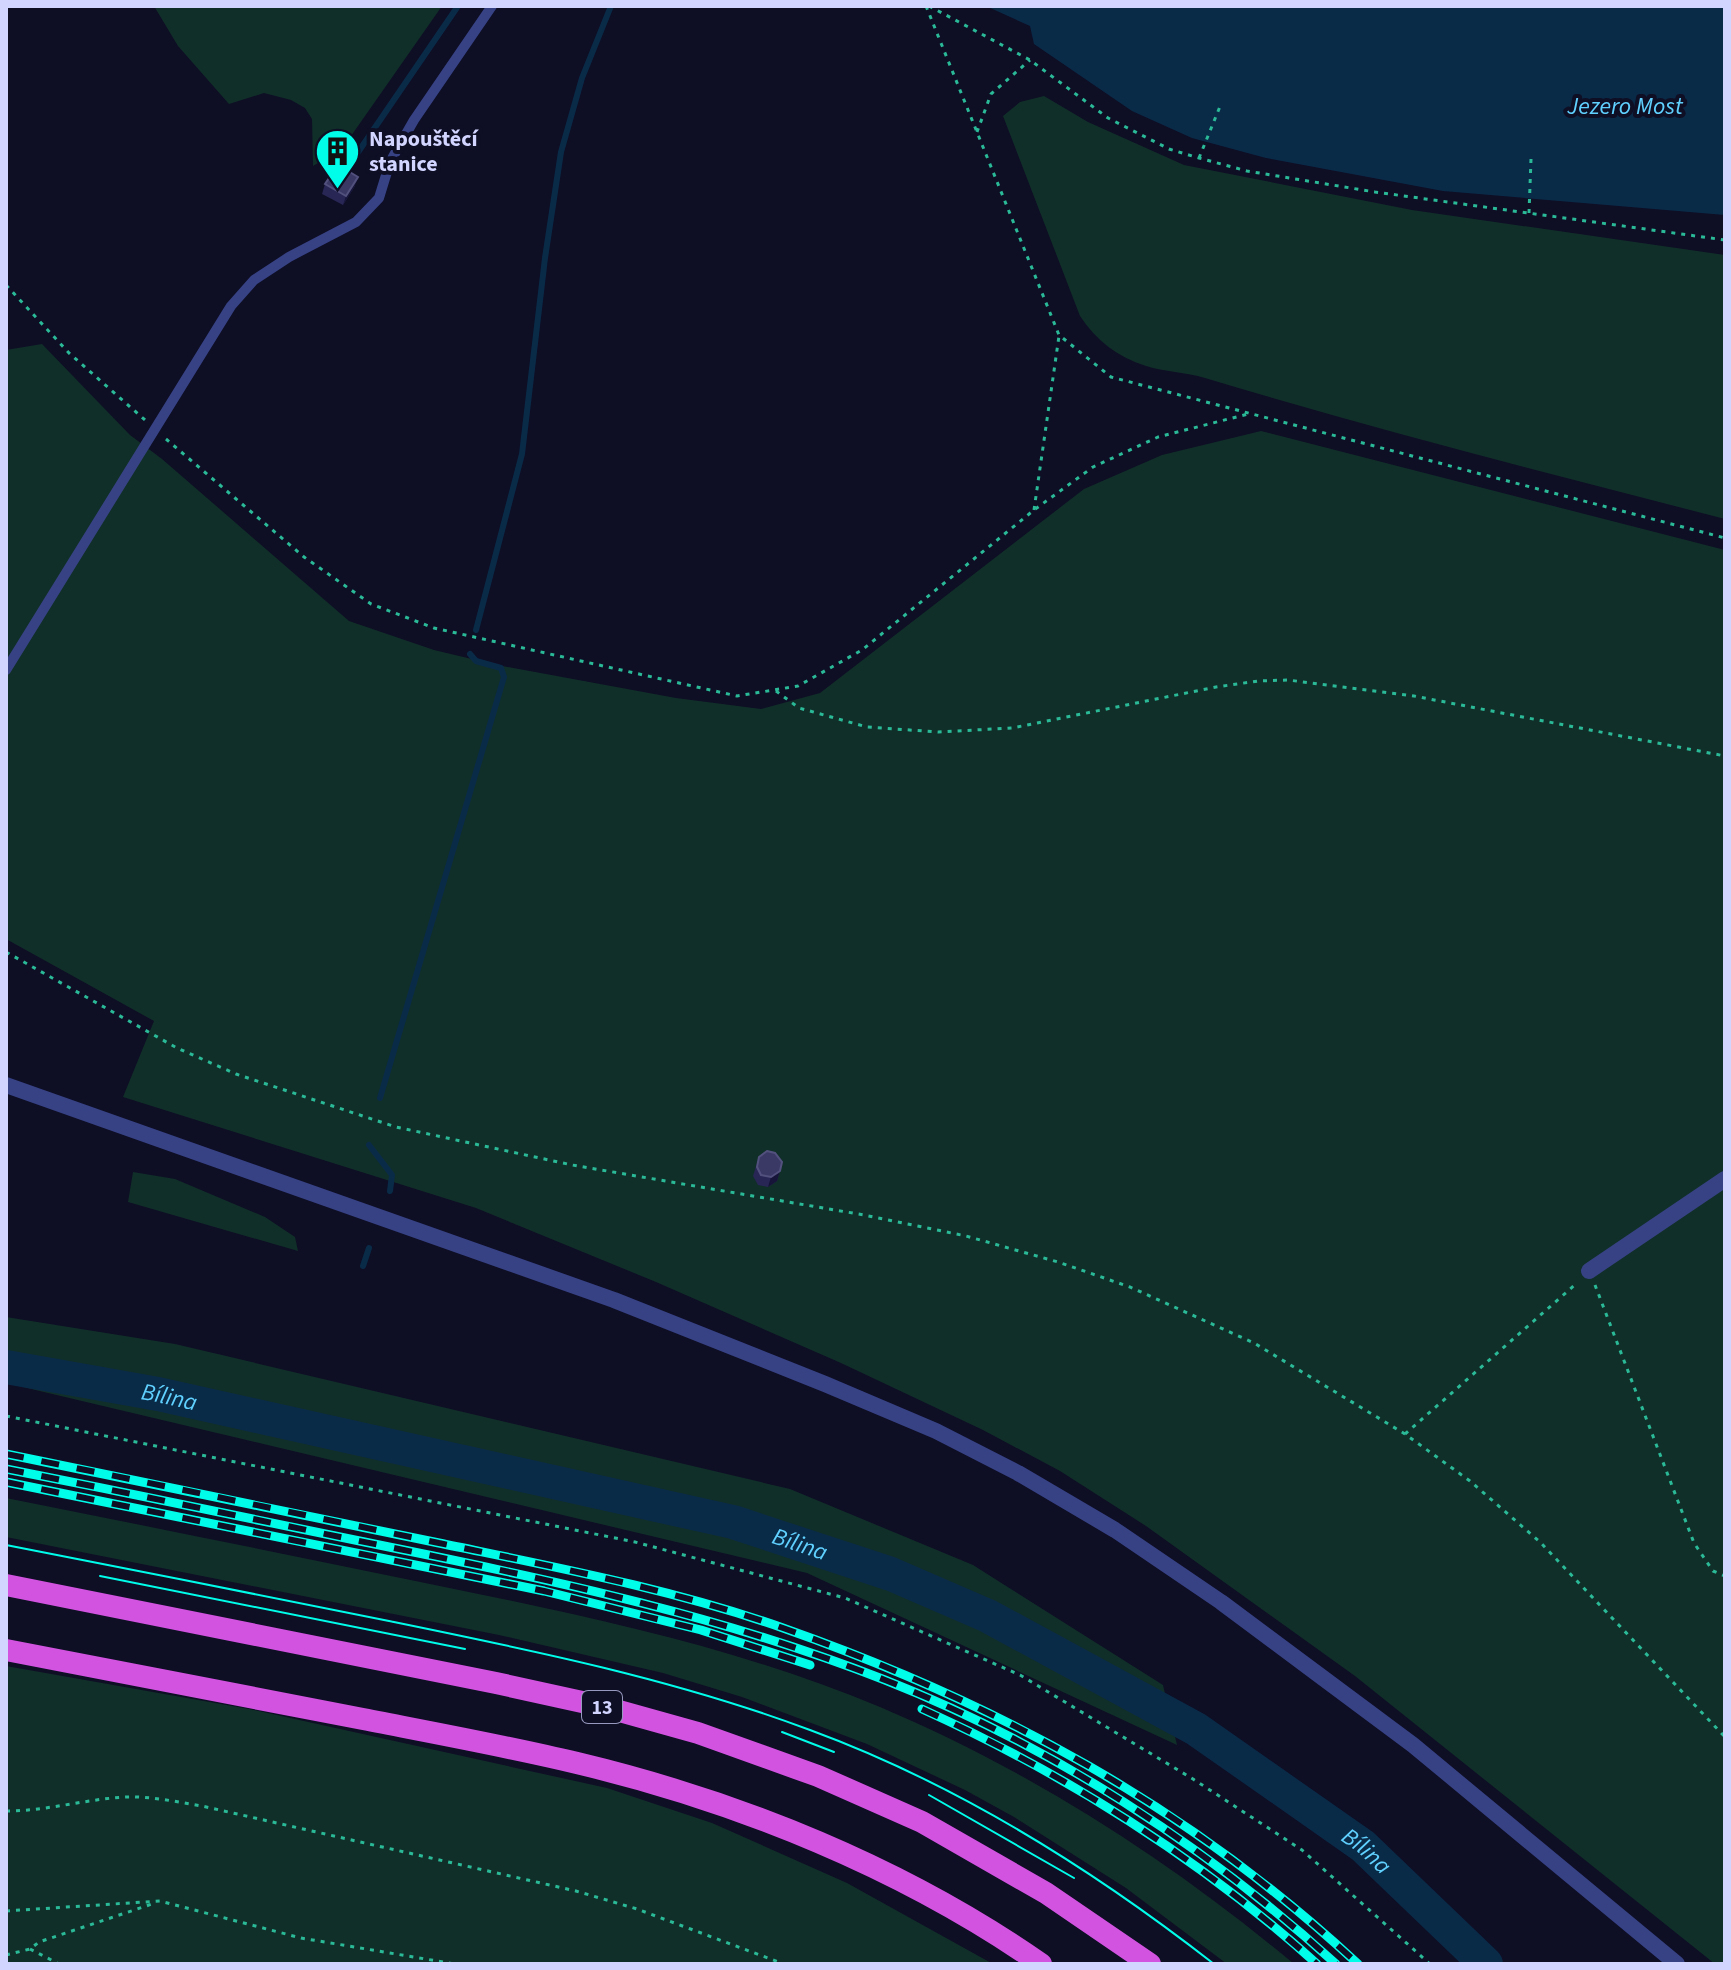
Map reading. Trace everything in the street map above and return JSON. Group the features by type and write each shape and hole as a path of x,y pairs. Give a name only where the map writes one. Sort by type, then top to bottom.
{"highway":[{"name":"13","path":"6,1585 496,1683 605,1707 698,1733 818,1776 922,1822 1046,1893 1150,1964"},
{"path":"6,1650 486,1743 670,1789 788,1830 900,1880 1014,1945 1041,1964"}],"street":[{"path":"6,1085 629,1306 881,1407 1018,1473 1115,1530 1221,1602 1413,1745 1677,1964"},
{"path":"1589,1271 1725,1179"}],"lane":[{"path":"6,670 231,306 254,280 289,257 356,222 379,198 390,162 414,120 492,6"}],"path":[{"path":"927,6 1030,60 1108,118 1169,149 1199,158 1247,171 1725,240"},
{"path":"927,6 1059,335 1111,377 1167,389 1248,414 1725,538"},
{"path":"977,133 991,94 1030,60"},
{"path":"1199,158 1221,104"},
{"path":"1529,213 1531,159"},
{"path":"6,285 69,353 154,428 304,557 371,604 434,628 737,696 798,686 862,650 1034,510 1093,467 1158,437 1248,414"},
{"path":"1034,510 1059,335"},
{"path":"776,691 799,708 867,727 938,732 1012,728 1216,687 1288,680 1414,696 1725,756"},
{"path":"6,952 177,1048 236,1074 396,1127 572,1165 864,1215 966,1236 1058,1262 1130,1287 1254,1343 1405,1434 1470,1481 1540,1542 1725,1737"},
{"path":"1405,1434 1589,1271 1694,1543 1713,1571 1725,1576"},
{"path":"6,1416 635,1542 845,1598 1020,1675 1193,1779 1302,1850 1430,1964"},
{"path":"6,1811 49,1809 124,1797 147,1797 202,1806 576,1891 650,1914 784,1964"},
{"path":"6,1955 160,1901"},
{"path":"6,1911 160,1901 301,1938 455,1964"},
{"path":"30,1949 59,1964"}],"green space":[{"path":"154,6 442,6 351,136 331,155 313,166 312,119 305,108 291,100 264,93 229,104 178,46"},
{"path":"1044,96 1088,122 1184,165 1412,210 1725,255 1725,519 1399,434 1198,376 1153,368 1117,353 1093,333 1080,316 1003,116 1020,102"},
{"path":"42,344 130,435 162,459 349,621 434,650 497,665 676,698 761,709 820,693 1084,489 1162,455 1261,431 1725,550 1725,1964 1715,1964 1355,1676 1146,1526 1060,1471 983,1430 841,1363 476,1208 123,1097 154,1021 6,939 6,350"},
{"path":"133,1172 175,1179 265,1217 295,1237 298,1251 128,1202"},
{"path":"6,1317 175,1344 790,1489 973,1565 1163,1685 1177,1745 807,1573 6,1383"},
{"path":"6,1498 601,1621 715,1650 826,1686 936,1732 1044,1789 1147,1853 1294,1964 1227,1964 1126,1888 1014,1817 965,1790 867,1744 742,1697 663,1673 499,1635 6,1537"},
{"path":"6,1666 249,1709 607,1788 712,1823 847,1883 993,1964 6,1964"}],"water":[{"name":"Jezero Most","path":"986,6 1725,6 1725,215 1443,191 1266,158 1192,138 1132,111 1034,44 1030,26"}],"building":[{"path":"338,165 358,177 346,196 325,184"},
{"path":"767,1151 775,1153 782,1162 780,1171 771,1177 761,1175 757,1167 759,1157"}],"waterway":[{"path":"350,164 458,6"},
{"path":"476,630 522,454 561,152 582,78 611,6"},
{"path":"380,1098 504,677 501,668 476,661 470,654"},
{"path":"369,1145 392,1175 390,1191"},
{"path":"363,1266 369,1248"},
{"name":"Bílina","path":"6,1367 158,1394 733,1522 891,1574 988,1616 1196,1729 1363,1846 1486,1964"}],"tram line":[{"path":"6,1545 549,1655 654,1681 759,1712 865,1752 970,1802 1071,1862 1214,1964"},
{"path":"100,1576 465,1649"},
{"path":"782,1732 834,1752"},
{"path":"929,1795 1074,1878"}],"railway":[{"path":"6,1454 612,1580 741,1614 863,1658 1015,1726 1159,1809 1294,1908 1358,1964"},
{"path":"6,1469 578,1587 763,1637 885,1680 1007,1735 1123,1802 1233,1879 1336,1964"},
{"path":"6,1482 544,1591 701,1630 810,1665"},
{"path":"922,1709 1027,1761 1129,1821 1226,1889 1317,1964"}],"place":[{"name":"Napouštěcí stanice","path":"338,190"}]}
